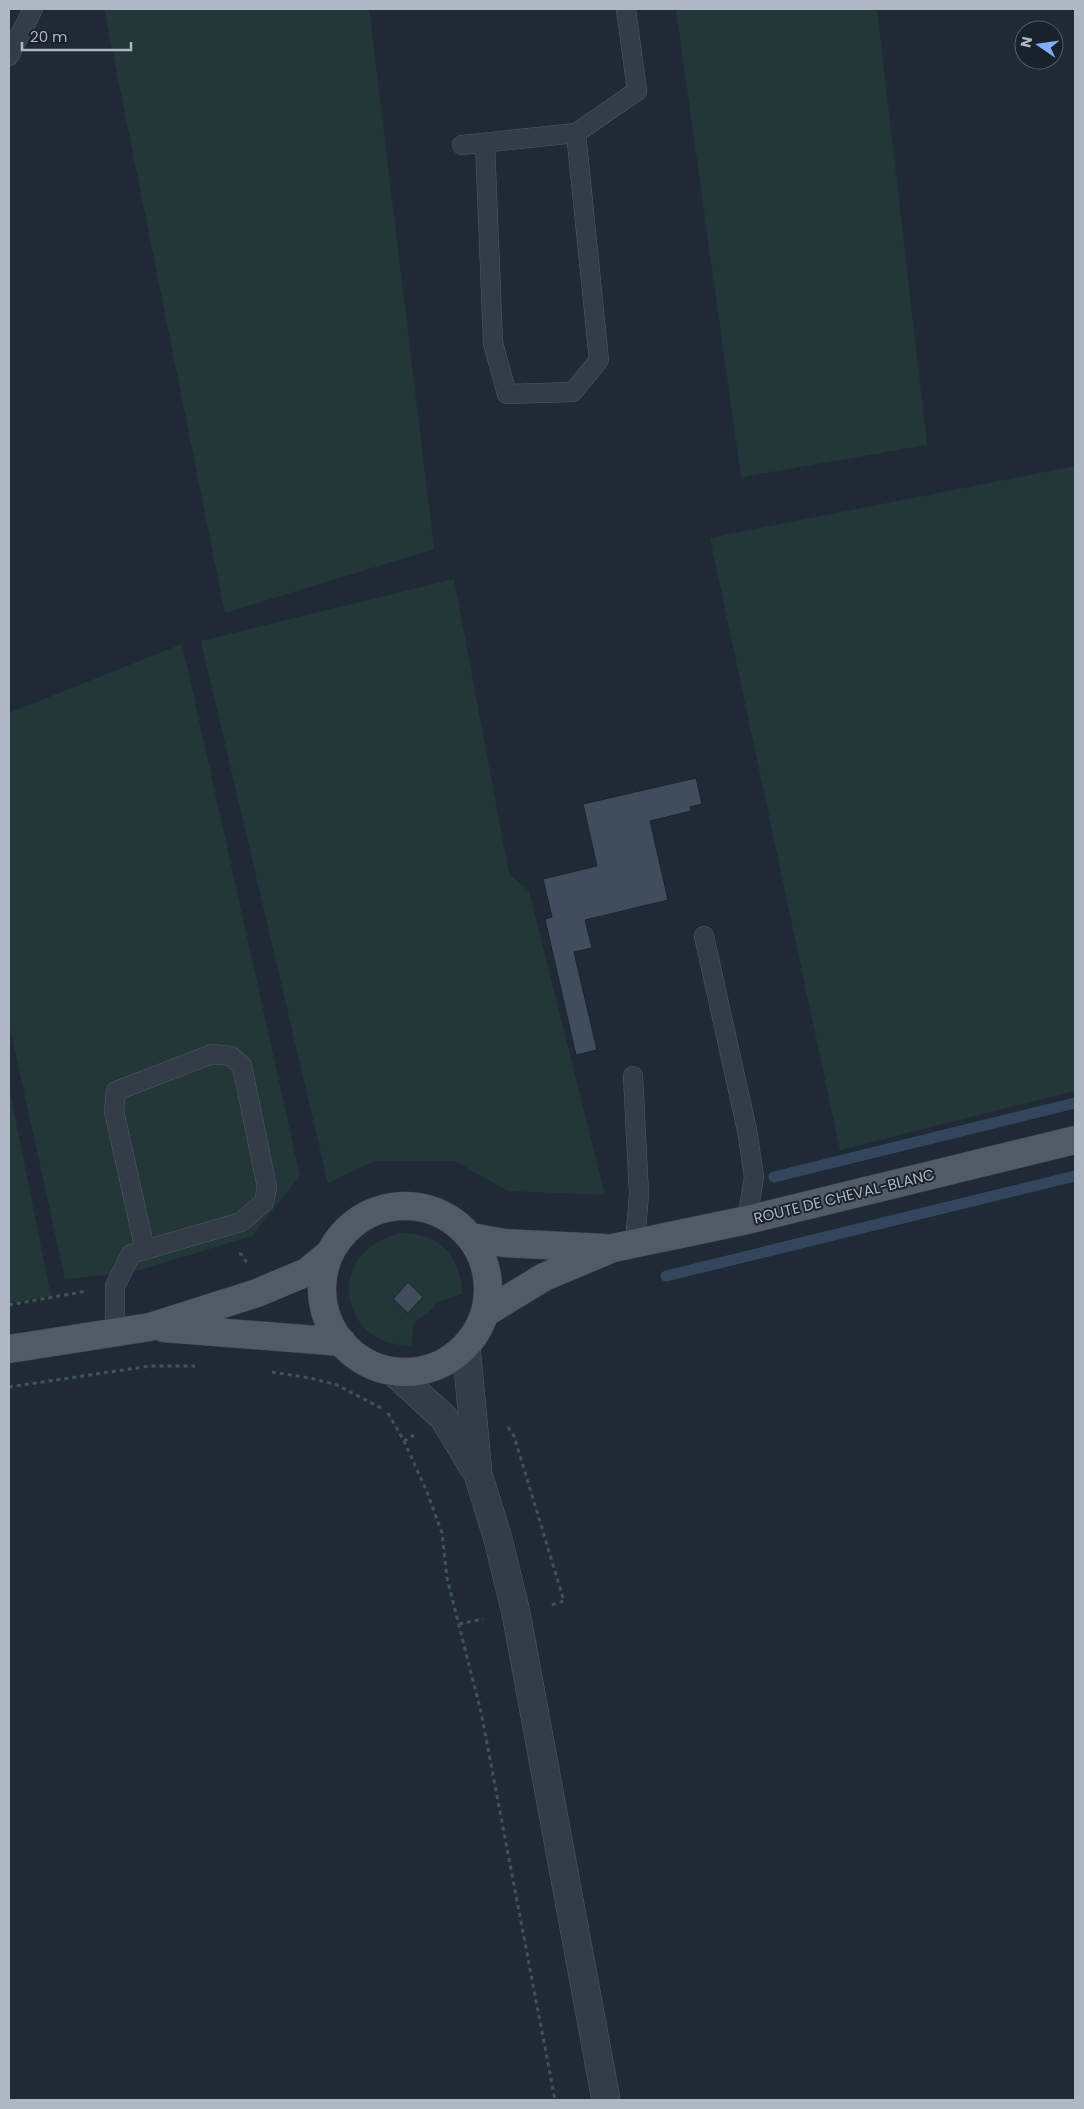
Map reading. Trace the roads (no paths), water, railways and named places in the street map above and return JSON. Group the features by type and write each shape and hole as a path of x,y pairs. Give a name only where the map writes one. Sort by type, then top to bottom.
{"main road":[{"name":"ROUTE DE CHEVAL-BLANC","path":"485,1314 544,1277 624,1246 747,1220 1075,1140"},
{"path":"396,1206 417,1206 438,1212 456,1222 471,1237 481,1254 487,1273 488,1293 485,1314 477,1331 466,1346 450,1359 433,1368 414,1372 394,1372 375,1366 356,1356 342,1342 329,1322 323,1299 323,1275 330,1253 342,1235 358,1221 376,1211 396,1206"},
{"name":"ROUTE DE CHEVAL-BLANC","path":"471,1237 504,1243 624,1246"},
{"path":"9,1350 150,1327 257,1293 307,1272 330,1253"},
{"path":"150,1327 342,1342"}],"street":[{"path":"466,1346 478,1474 498,1539 516,1613 606,2100"},
{"path":"394,1372 444,1418 478,1474"}],"lane":[{"path":"9,56 33,9"},
{"path":"462,145 576,133 637,91 626,9"},
{"path":"485,143 494,343 507,394 574,392 599,360 576,133"},
{"path":"704,936 747,1130 754,1177 747,1220"},
{"path":"115,1333 115,1286 130,1254 144,1250 240,1222 264,1202 267,1187 242,1066 231,1056 212,1054 116,1091 114,1111 144,1250"},
{"path":"624,1246 639,1194 633,1076"}],"waterway":[{"path":"774,1177 1075,1103"},
{"path":"666,1276 1075,1176"}]}
